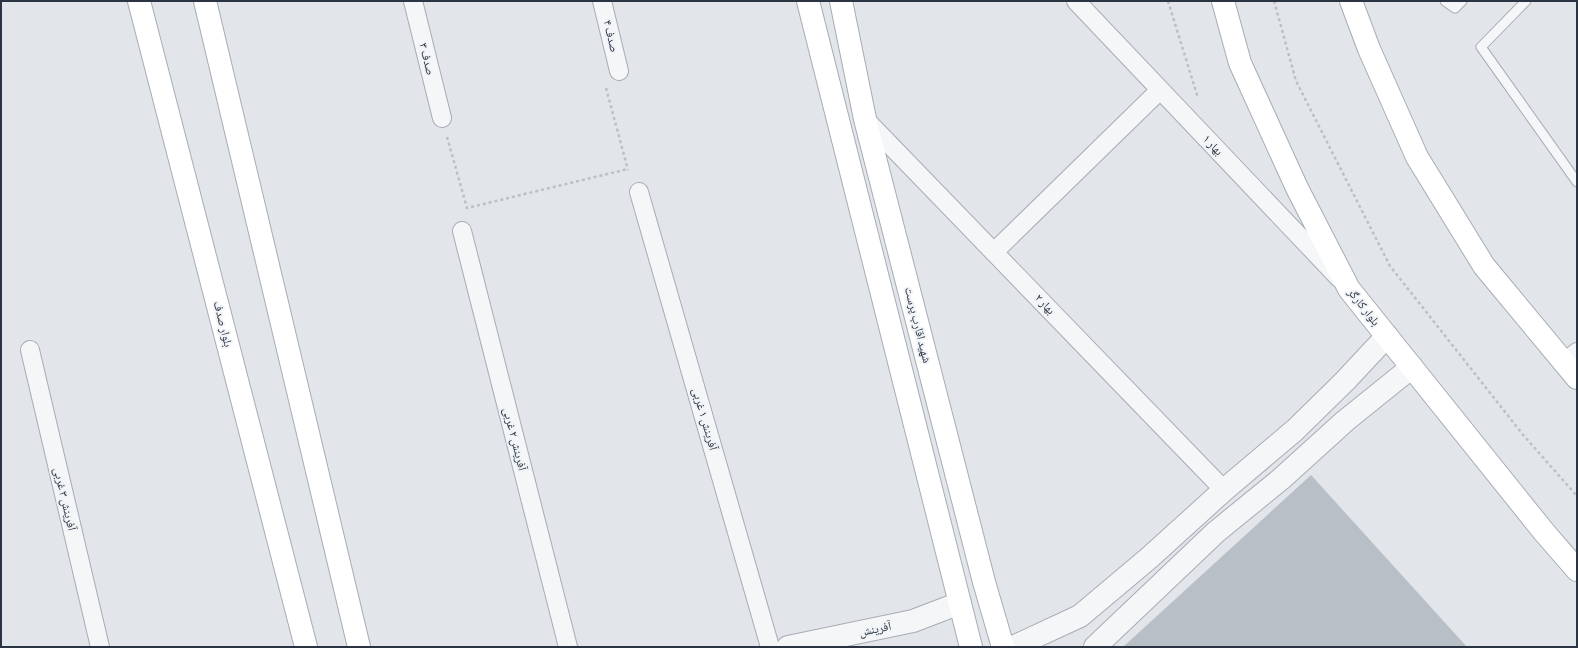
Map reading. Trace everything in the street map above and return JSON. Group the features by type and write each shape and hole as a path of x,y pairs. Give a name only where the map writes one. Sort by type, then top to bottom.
{"main road":[{"name":"بلوار صدف","path":"140,1 306,647"},
{"path":"205,1 359,647"},
{"path":"808,1 971,647"},
{"name":"شهید اقارب پرست","path":"841,1 866,119 984,582 1003,647"},
{"name":"بلوار کارگر","path":"1223,1 1240,63 1297,188 1349,289 1544,532 1577,570"},
{"path":"1351,1 1369,49 1417,157 1484,266 1573,364"}],"street":[{"name":"صدف ۳","path":"413,1 442,118"},
{"name":"صدف ۴","path":"602,1 619,71"},
{"name":"بهار ۱","path":"1076,1 1349,289"},
{"path":"994,252 1160,90"},
{"name":"بهار ۲","path":"866,119 1224,490"},
{"name":"آفرینش ۱ غربی","path":"639,192 770,647"},
{"name":"آفرینش ۲ غربی","path":"462,231 568,647"},
{"path":"1013,647 1080,616 1149,558 1224,490 1295,430 1345,381 1387,336"},
{"name":"آفرینش ۳ غربی","path":"30,350 100,647"},
{"path":"1095,647 1216,532 1281,479 1345,421 1412,367"},
{"name":"آفرینش","path":"788,647 913,621 960,603"}],"lane":[{"path":"1445,1 1455,8 1462,1"},
{"path":"1526,1 1481,47 1577,182"}],"path":[{"path":"1168,1 1200,103 1195,98"},
{"path":"1274,1 1296,81 1390,266 1524,436 1577,496"},
{"path":"619,71 602,75 628,169 639,192"},
{"path":"442,118 467,208 628,169"}],"building":[{"path":"1311,475 1467,647 1123,647"}]}
